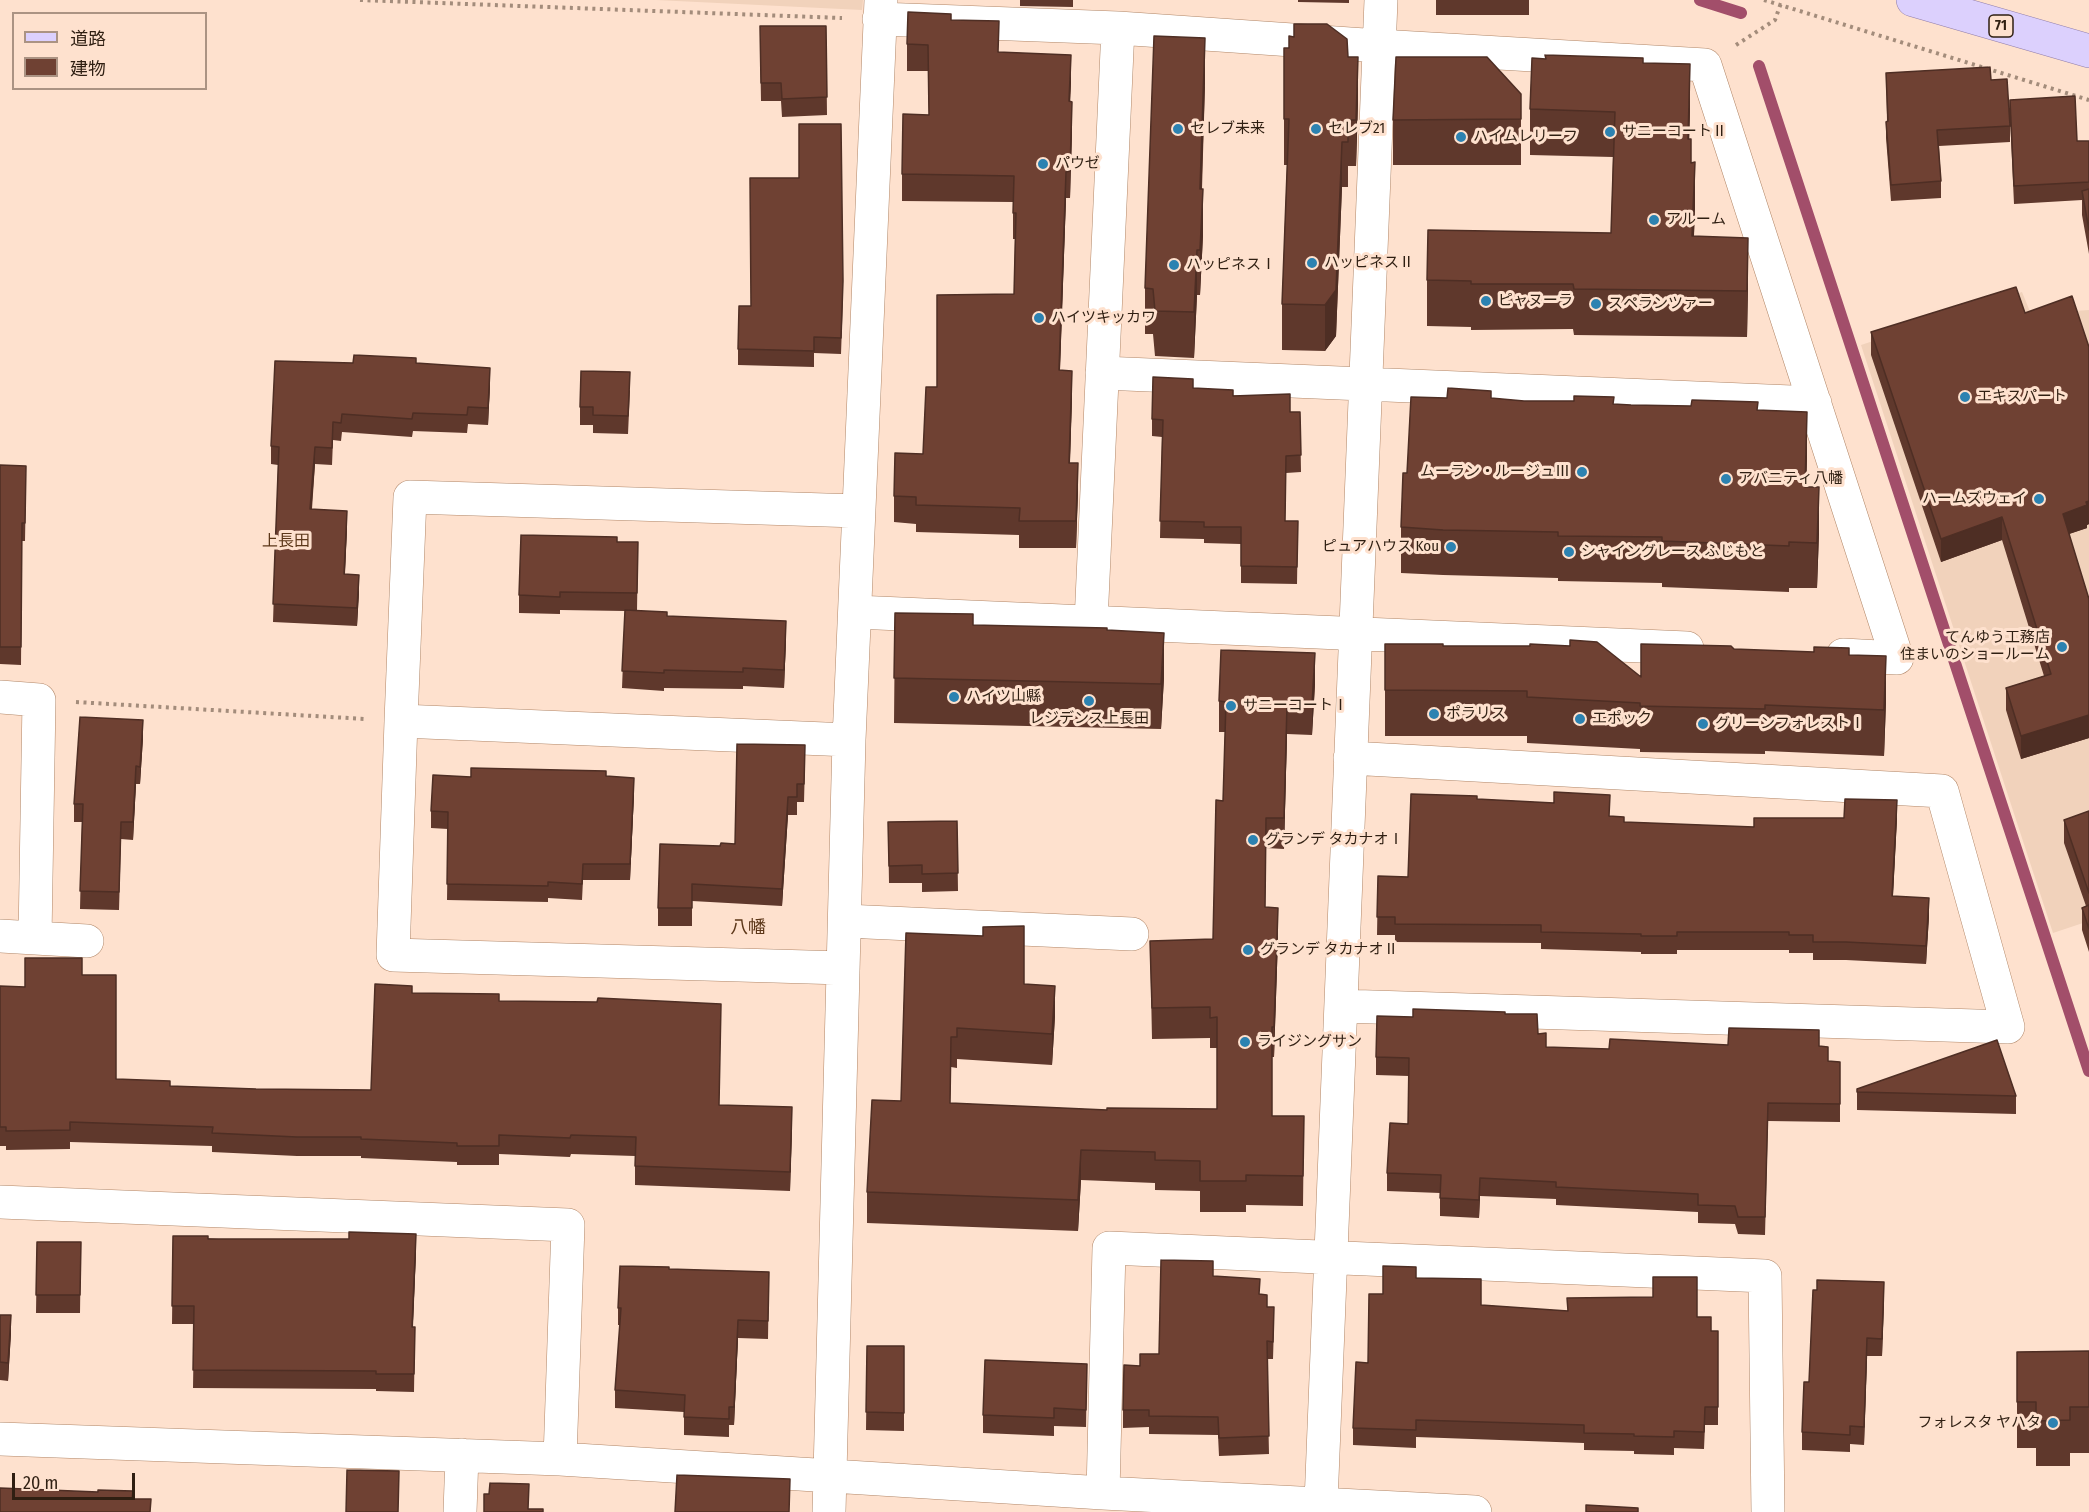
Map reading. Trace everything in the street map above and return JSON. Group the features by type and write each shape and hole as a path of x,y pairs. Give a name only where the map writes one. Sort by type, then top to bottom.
{"main road":[{"name":"71","path":"1913,0 2089,51"}],"street":[{"path":"1321,1503 1381,0"},
{"path":"829,1512 849,740 880,10 1379,46 1705,65 1897,658 1815,654"},
{"path":"1090,622 1118,28"},
{"path":"1102,373 1815,403"},
{"path":"843,968 393,955 410,497 858,511"},
{"path":"855,612 1720,649"},
{"path":"0,698 39,700 35,938"},
{"path":"401,721 849,740"},
{"path":"1341,1006 2008,1027 1942,791 1350,758"},
{"path":"845,921 1132,934"},
{"path":"0,936 87,941"},
{"path":"0,1202 568,1225 560,1459"},
{"path":"1103,1493 1109,1248 1765,1276 1768,1512"},
{"path":"0,1439 560,1459 1103,1493 1475,1512"},
{"path":"460,1512 462,1455"}],"path":[{"path":"360,0 880,10"},
{"path":"1764,0 1782,3 2089,100"},
{"path":"1705,65 1775,20 1782,3"},
{"path":"39,700 401,721"}],"shaded area":[{"path":"656,0 863,0 862,10"},
{"path":"2022,292 2031,314 2089,310 2089,921 2053,933 1861,345"}],"building":[{"path":"908,12 951,14 951,20 999,21 998,52 1071,55 1070,171 1066,172 1059,370 1072,371 1069,463 1078,463 1076,521 1019,521 1020,508 916,505 916,497 894,496 895,453 923,454 926,387 937,387 937,295 1014,294 1016,213 1013,213 1014,176 902,174 903,114 929,115 928,45 907,44"},
{"path":"1294,24 1327,24 1347,39 1348,57 1358,57 1356,120 1348,120 1348,142 1342,142 1336,290 1325,305 1282,304 1289,119 1284,119 1284,48 1289,48 1289,36 1294,37"},
{"path":"760,26 826,26 827,97 782,99 781,83 761,83"},
{"path":"1154,36 1205,38 1200,189 1203,189 1194,312 1155,311 1153,289 1145,288"},
{"path":"1545,55 1643,58 1643,63 1690,64 1688,139 1691,139 1691,163 1695,162 1692,236 1748,238 1747,291 1574,289 1573,284 1471,284 1471,281 1427,280 1428,230 1611,233 1615,112 1530,109 1532,58 1546,59"},
{"path":"1396,57 1487,57 1521,94 1521,119 1393,120"},
{"path":"1990,67 1991,80 2007,79 2010,126 1937,130 1941,181 1891,185 1886,122 1888,121 1886,73"},
{"path":"2075,96 2077,141 2089,141 2089,182 2014,186 2010,100"},
{"path":"799,124 841,124 843,281 841,338 814,337 814,351 738,349 739,306 751,306 750,178 799,178"},
{"path":"2089,189 2089,230 2082,191"},
{"path":"2016,287 2025,313 2072,296 2089,347 2089,501 2086,502 2087,505 2063,514 2089,599 2089,715 2021,736 2006,688 2051,674 2002,517 1941,539 1871,332"},
{"path":"354,355 416,358 416,363 490,368 488,408 468,407 467,415 413,413 412,419 342,414 341,423 333,422 332,448 315,447 310,509 347,511 344,574 359,575 357,608 273,604 279,447 271,446 275,361 353,363"},
{"path":"581,371 630,372 628,416 593,415 593,407 580,407"},
{"path":"1153,377 1193,379 1193,388 1233,390 1233,396 1290,394 1290,412 1300,412 1301,455 1286,456 1285,521 1298,521 1297,567 1241,566 1241,527 1204,527 1204,522 1160,521 1163,420 1152,419"},
{"path":"1448,388 1491,391 1491,398 1524,401 1574,401 1574,396 1614,397 1613,404 1631,405 1691,406 1692,400 1758,402 1757,410 1807,412 1805,487 1819,487 1817,543 1789,542 1789,546 1662,541 1662,537 1558,536 1558,532 1401,527 1403,473 1407,473 1411,397 1447,398"},
{"path":"0,465 26,466 25,523 22,523 21,647 0,647"},
{"path":"521,535 617,537 617,542 638,542 637,593 560,592 560,597 519,595"},
{"path":"625,610 667,612 667,616 786,621 784,670 743,668 743,672 664,670 664,673 622,671"},
{"path":"895,613 973,614 973,625 1107,628 1107,630 1164,633 1161,684 894,678"},
{"path":"1570,640 1597,642 1641,677 1641,644 1731,646 1734,649 1814,652 1814,647 1849,648 1849,655 1886,656 1884,710 1765,705 1765,709 1640,706 1640,703 1527,697 1527,691 1385,690 1385,644 1570,646"},
{"path":"1221,650 1315,653 1312,705 1287,704 1284,818 1266,818 1265,907 1278,908 1274,1027 1272,1027 1272,1116 1304,1116 1303,1176 1246,1175 1246,1181 1200,1181 1200,1161 1155,1160 1155,1152 1081,1150 1078,1200 867,1192 872,1100 901,1101 906,933 983,936 983,927 1024,926 1024,984 1055,986 1052,1034 957,1028 957,1037 951,1037 950,1103 1107,1110 1107,1108 1217,1109 1217,1017 1210,1018 1210,1007 1152,1008 1150,941 1213,939 1216,800 1223,801 1226,702 1219,701"},
{"path":"80,717 143,720 140,767 136,766 133,822 121,822 119,892 80,891 83,804 74,804"},
{"path":"737,744 805,745 804,784 797,784 797,797 788,797 782,889 692,884 692,908 658,908 660,844 720,846 721,843 735,844"},
{"path":"471,768 606,771 606,776 634,778 630,864 583,864 582,884 548,882 548,886 447,884 448,812 431,811 433,775 471,777"},
{"path":"1554,792 1610,795 1609,816 1624,817 1624,822 1754,827 1754,818 1844,818 1845,799 1897,800 1892,896 1929,898 1926,946 1813,942 1813,935 1789,935 1789,932 1677,932 1677,936 1641,936 1641,934 1541,932 1541,925 1395,924 1395,917 1377,917 1378,876 1408,877 1411,794 1477,796 1477,799 1554,803"},
{"path":"2089,811 2089,893 2064,820"},
{"path":"957,821 958,873 922,874 922,865 889,866 888,822"},
{"path":"2089,905 2089,929 2082,908"},
{"path":"25,958 82,958 82,975 116,975 116,1079 170,1081 170,1086 371,1090 375,984 412,986 412,993 499,994 499,1001 597,1002 598,998 721,1004 719,1105 792,1107 790,1172 635,1166 636,1137 571,1135 570,1138 499,1135 499,1146 457,1146 457,1143 361,1139 361,1137 212,1133 213,1127 70,1122 70,1130 6,1131 6,1127 0,1127 0,986 25,987"},
{"path":"1413,1009 1537,1014 1538,1034 1546,1033 1546,1047 1609,1049 1610,1039 1728,1045 1729,1028 1819,1030 1819,1046 1828,1047 1828,1061 1840,1062 1840,1104 1768,1103 1765,1217 1738,1217 1735,1206 1698,1205 1698,1194 1556,1187 1556,1182 1480,1178 1479,1200 1440,1198 1441,1175 1387,1173 1390,1123 1408,1124 1409,1058 1376,1057 1377,1016 1413,1017"},
{"path":"1997,1040 2016,1096 1857,1092 1857,1089"},
{"path":"349,1232 416,1234 412,1327 415,1327 414,1374 376,1374 376,1371 193,1370 194,1306 172,1306 173,1236 208,1236 208,1239 349,1239"},
{"path":"37,1242 81,1242 80,1295 36,1295"},
{"path":"1161,1260 1213,1261 1213,1276 1260,1279 1259,1294 1267,1295 1267,1307 1274,1307 1273,1342 1267,1341 1269,1436 1219,1438 1218,1417 1149,1416 1149,1410 1123,1410 1124,1365 1140,1366 1140,1354 1159,1354"},
{"path":"620,1266 769,1272 768,1321 738,1320 734,1407 729,1407 729,1419 684,1417 685,1395 615,1390 621,1308 618,1308"},
{"path":"1383,1266 1416,1267 1416,1278 1481,1279 1481,1305 1568,1311 1567,1298 1653,1297 1653,1277 1697,1277 1697,1317 1711,1317 1711,1331 1718,1331 1718,1407 1705,1407 1704,1432 1674,1431 1674,1437 1584,1433 1584,1425 1416,1420 1416,1430 1353,1428 1356,1362 1368,1363 1369,1294 1383,1294"},
{"path":"1817,1280 1884,1282 1882,1339 1867,1338 1864,1427 1850,1426 1850,1435 1802,1432 1804,1382 1809,1382 1813,1290 1817,1290"},
{"path":"0,1315 11,1315 8,1363 0,1362"},
{"path":"867,1346 904,1346 904,1413 866,1412"},
{"path":"2089,1351 2089,1407 2070,1407 2070,1420 2036,1421 2036,1402 2017,1402 2017,1352"},
{"path":"985,1360 1087,1364 1086,1410 1054,1408 1054,1418 983,1415"},
{"path":"347,1470 399,1471 398,1512 346,1512"},
{"path":"677,1475 790,1479 789,1512 675,1512"},
{"path":"490,1483 529,1484 528,1509 543,1509 543,1512 484,1512 484,1494 489,1494"},
{"path":"0,1488 133,1491 132,1499 151,1499 150,1512 0,1512"},
{"path":"1586,1505 1638,1508 1638,1512 1586,1512"}],"waterway":[{"path":"1700,0 1741,13"},
{"path":"1759,66 2089,1071"}],"place":[{"name":"セレブ未来","path":"1178,129"},
{"name":"セレブ21","path":"1316,129"},
{"name":"サニーコートⅡ","path":"1610,132"},
{"name":"ハイムレリーフ","path":"1461,137"},
{"name":"パウゼ","path":"1043,164"},
{"name":"アルーム","path":"1654,220"},
{"name":"ハッピネスⅡ","path":"1312,263"},
{"name":"ハッピネスⅠ","path":"1174,265"},
{"name":"ピャヌーラ","path":"1486,301"},
{"name":"スペランツァー","path":"1596,304"},
{"name":"ハイツキッカワ","path":"1039,318"},
{"name":"エキスパート","path":"1965,397"},
{"name":"ムーラン・ルージュⅢ","path":"1582,472"},
{"name":"アバニティ八幡","path":"1726,479"},
{"name":"ハームズウェイ","path":"2039,499"},
{"name":"ピュアハウス Kou","path":"1451,547"},
{"name":"シャイングレース ふじもと","path":"1569,552"},
{"name":"てんゆう工務店 住まいのショールーム","path":"2062,647"},
{"name":"ハイツ山縣","path":"954,697"},
{"name":"レジデンス上長田","path":"1089,701"},
{"name":"サニーコートⅠ","path":"1231,706"},
{"name":"ポラリス","path":"1434,714"},
{"name":"エポック","path":"1580,719"},
{"name":"グリーンフォレストⅠ","path":"1703,724"},
{"name":"グランデ タカナオⅠ","path":"1253,840"},
{"name":"グランデ タカナオⅡ","path":"1248,950"},
{"name":"ライジングサン","path":"1245,1042"},
{"name":"フォレスタ ヤハタ","path":"2053,1423"}],"district":[{"name":"上長田","path":"286,542"},
{"name":"八幡","path":"748,928"}]}
